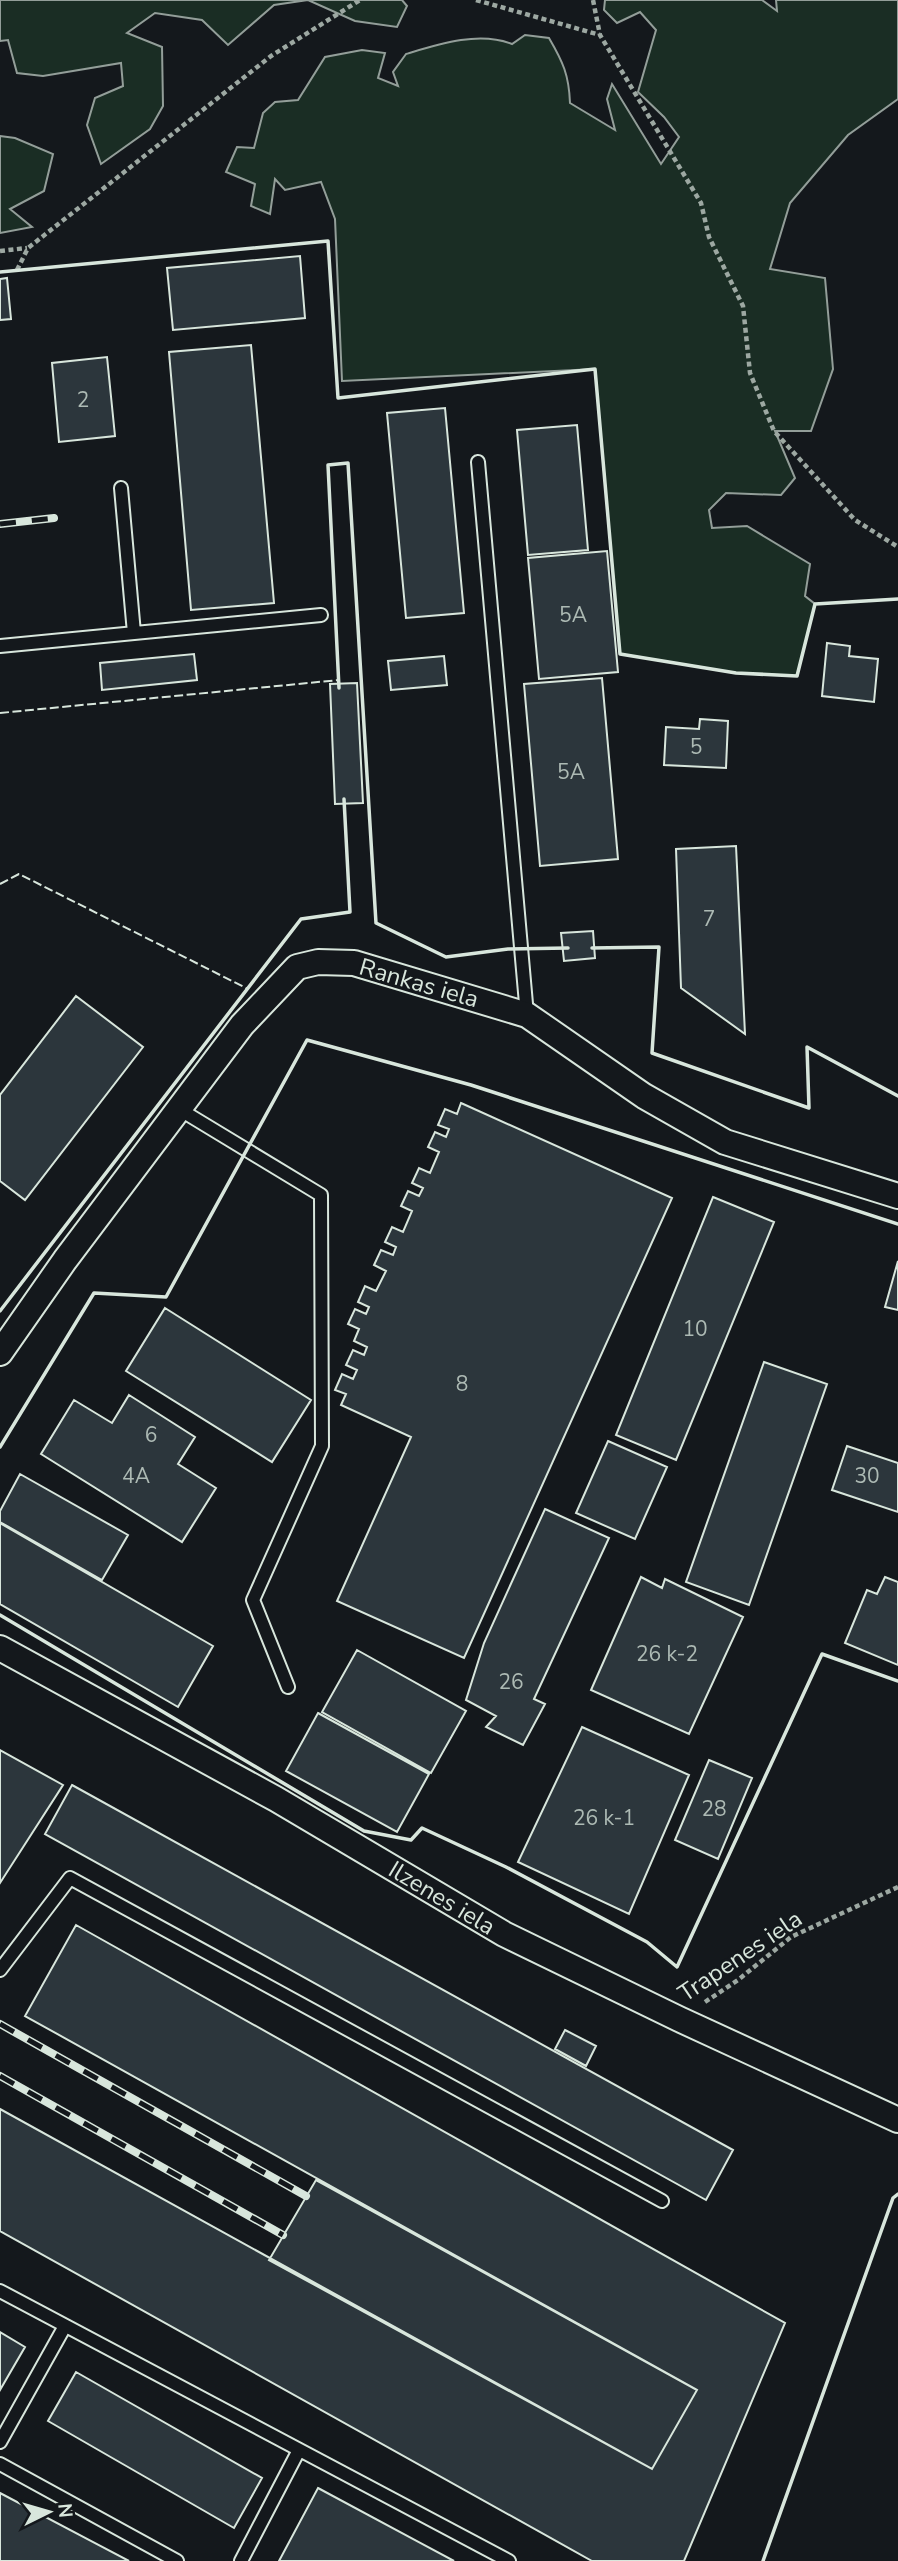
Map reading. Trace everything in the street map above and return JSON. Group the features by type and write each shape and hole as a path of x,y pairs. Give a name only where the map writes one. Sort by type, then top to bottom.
{"street":[{"name":"Rankas iela","path":"0,1353 65,1260 242,1025 297,967 318,962 355,963 527,1015 644,1096 726,1142 898,1196"},
{"name":"Ilzenes iela","path":"0,1648 276,1799 504,1934 679,2019 898,2120"}],"lane":[{"path":"478,462 527,1015"},
{"path":"121,488 134,633"},
{"path":"0,646 321,615"},
{"path":"179,1109 321,1195 322,1446 253,1600 288,1687"},
{"path":"0,1970 70,1878 662,2201"},
{"path":"0,2291 509,2561"},
{"path":"0,2442 65,2326"},
{"path":"241,2561 299,2450"},
{"path":"0,2464 177,2561"}],"path":[{"path":"18,270 28,248 271,56 360,0"},
{"path":"476,0 600,35"},
{"path":"593,0 600,35 701,203 709,237 743,306 750,373 774,430 855,520 898,547"},
{"path":"0,251 28,248"},
{"name":"Trapenes iela","path":"679,2019 738,1980 791,1937 898,1887"}],"green space":[{"path":"0,0 308,0 274,5 228,45 202,20 155,13 127,33 162,47 163,106 150,129 101,164 87,125 95,98 123,86 121,63 43,76 17,73 8,40 0,41"},
{"path":"308,0 402,0 407,6 397,27 355,21"},
{"path":"605,0 762,0 777,11 776,0 898,0 898,99 848,135 790,203 770,269 825,278 833,369 811,431 775,431 795,478 781,495 726,493 709,510 712,528 747,526 810,564 805,596 815,604 797,676 736,673 620,654 595,369 342,381 335,219 321,182 285,190 275,179 270,214 251,206 255,184 226,172 237,147 254,148 263,113 275,102 298,100 325,57 362,50 385,53 378,78 398,86 393,72 406,54 459,40 486,39 512,44 525,35 549,38 564,69 570,103 615,130 607,99 612,84 661,164 679,137 664,117 638,92 656,30 640,12 617,23 604,10"},
{"path":"0,136 15,138 53,154 44,191 10,209 32,227 0,233"}],"building":[{"path":"300,256 305,318 173,330 167,268"},
{"path":"7,278 11,319 0,320 0,279"},
{"path":"251,345 274,603 191,610 169,352"},
{"path":"107,357 115,436 59,442 52,363"},
{"path":"445,408 464,613 406,618 387,413"},
{"path":"577,425 588,550 528,555 517,430"},
{"path":"607,551 618,672 539,679 528,558"},
{"path":"827,643 850,646 849,656 878,659 874,702 822,696"},
{"path":"194,654 197,680 102,690 100,663"},
{"path":"444,656 447,685 391,690 388,661"},
{"path":"602,678 618,859 540,866 524,684"},
{"path":"357,683 363,803 335,804 330,684"},
{"path":"700,719 728,721 726,768 664,765 666,727 699,729"},
{"path":"736,846 745,1034 681,988 676,849"},
{"path":"593,931 595,958 564,961 561,933"},
{"path":"76,996 143,1047 25,1200 0,1181 0,1095"},
{"path":"461,1103 672,1198 464,1658 337,1601 411,1437 341,1405 346,1394 335,1390 342,1374 353,1379 357,1370 346,1365 353,1350 364,1355 367,1347 354,1341 359,1329 348,1324 355,1309 366,1314 369,1307 358,1302 365,1286 376,1291 386,1271 374,1265 381,1250 393,1255 396,1247 385,1242 392,1227 403,1232 412,1211 401,1206 408,1191 419,1196 423,1188 412,1183 419,1168 430,1173 439,1152 428,1147 435,1132 446,1137 449,1129 438,1125 445,1109 457,1114"},
{"path":"713,1197 774,1222 676,1460 616,1435"},
{"path":"898,1261 898,1310 885,1307"},
{"path":"165,1308 311,1400 272,1462 126,1371"},
{"path":"764,1362 827,1384 749,1605 686,1582"},
{"path":"129,1395 195,1437 178,1464 216,1488 182,1542 41,1454 74,1400 112,1423"},
{"path":"608,1441 667,1467 635,1539 576,1513"},
{"path":"847,1446 898,1463 898,1512 832,1490"},
{"path":"20,1474 128,1535 102,1580 0,1522 0,1511"},
{"path":"545,1509 609,1538 534,1699 545,1704 523,1745 486,1727 496,1716 466,1700 484,1643"},
{"path":"0,1523 213,1646 178,1707 0,1604"},
{"path":"641,1577 662,1588 665,1579 743,1617 689,1734 591,1690"},
{"path":"885,1577 898,1582 898,1665 845,1643 867,1590 877,1594"},
{"path":"357,1650 466,1711 431,1773 322,1712"},
{"path":"318,1713 429,1774 397,1832 286,1771"},
{"path":"582,1727 689,1775 629,1914 518,1862"},
{"path":"0,1750 63,1785 0,1883"},
{"path":"709,1760 752,1778 718,1859 675,1840"},
{"path":"72,1785 733,2150 706,2200 45,1834"},
{"path":"76,1925 785,2323 684,2561 592,2561 0,2231 0,2109 652,2469 697,2390 25,2016"},
{"path":"565,2030 596,2046 586,2066 555,2049"},
{"path":"316,2180 697,2390 652,2469 269,2260"},
{"path":"0,2332 25,2347 0,2390"},
{"path":"76,2372 262,2478 234,2528 48,2421"},
{"path":"318,2488 454,2561 279,2561"},
{"path":"0,2493 129,2561 0,2561"}],"railway":[{"path":"0,524 54,518"},
{"path":"0,2024 306,2196"},
{"path":"0,2076 283,2235"}],"fence":[{"path":"0,713 339,680"},
{"path":"0,884 19,874 248,989"}],"wall":[{"path":"0,272 328,241 338,398 595,369 620,654 736,673 797,676 815,604 898,599"},
{"path":"339,688 328,465 348,463 376,923 446,957 508,949 568,948"},
{"path":"0,1311 301,919 350,912 344,799"},
{"path":"592,948 659,947 652,1053 809,1108 807,1047 898,1096"},
{"path":"0,1447 94,1293 166,1297 307,1040 471,1085 898,1224"},
{"path":"0,1615 364,1831 411,1840 422,1828 506,1867 647,1942 677,1967 822,1654 898,1681"},
{"path":"763,2561 893,2198 898,2194"}]}
